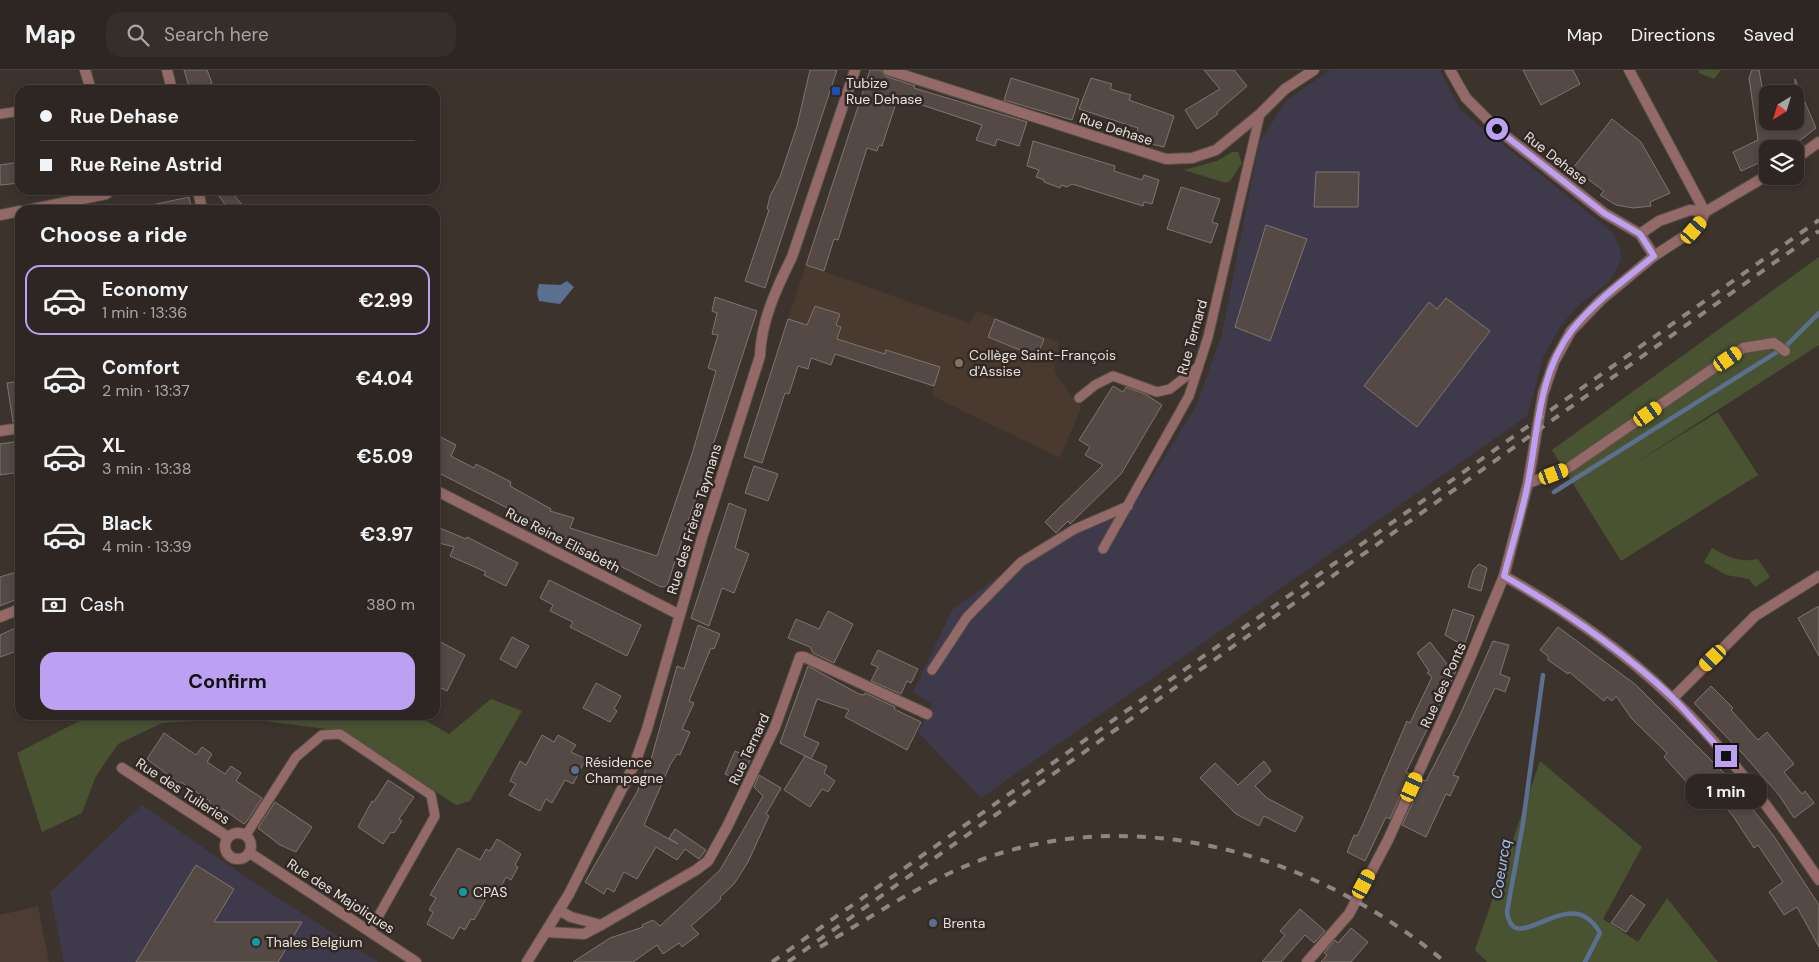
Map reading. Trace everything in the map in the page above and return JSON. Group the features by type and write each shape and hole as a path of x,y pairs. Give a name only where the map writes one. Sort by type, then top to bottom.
{"street":[{"path":"85,70 90,85"},
{"path":"167,70 171,85"},
{"name":"Rue des Frères Taymans","path":"527,962 559,910 621,794 635,763 647,729 678,614 760,356 760,340 764,326 779,284 792,257 856,70"},
{"name":"Rue Dehase","path":"888,70 1166,159 1192,158 1216,150 1260,114 1285,89 1314,70"},
{"name":"Rue Dehase","path":"1450,70 1466,98 1497,129 1604,213 1640,234 1654,256"},
{"path":"1629,70 1705,212"},
{"path":"1804,153 1819,142"},
{"path":"1640,234 1659,220 1690,210 1705,212 1759,180"},
{"path":"52,205 101,195"},
{"path":"0,214 15,212"},
{"name":"Rue des Ponts","path":"1307,962 1349,914 1388,840 1468,663 1504,576 1528,484 1543,394 1554,362 1571,331 1601,300 1654,256 1694,230 1702,222 1705,212"},
{"path":"1528,484 1568,469 1744,348 1774,343 1781,349"},
{"path":"0,432 15,429"},
{"name":"Rue Reine Elisabeth","path":"440,493 678,614"},
{"path":"1504,576 1567,616 1641,670 1673,698 1740,771 1776,816 1819,880"},
{"path":"1673,698 1755,616 1819,576"},
{"path":"0,618 15,611"},
{"name":"Rue Ternard","path":"546,932 584,934 688,875 708,861 727,827 775,727 800,657 841,673 926,714"},
{"name":"Rue des Tuileries","path":"122,768 228,837"},
{"path":"237,833 246,835 252,843 250,852 243,859 229,855 225,846 228,837 237,833"},
{"name":"Rue des Majoliques","path":"250,852 416,962"},
{"path":"559,910 571,917 601,925"}],"lane":[{"path":"0,114 15,112"},
{"name":"Rue Ternard","path":"1103,549 1189,396 1210,328 1260,114"},
{"path":"1079,398 1095,385 1113,376 1157,392 1170,389 1198,367"},
{"path":"932,670 967,617 1021,562 1075,529 1128,506"},
{"path":"246,835 296,757 322,735 340,734 431,795 435,816 370,931"}],"shaded area":[{"path":"1330,70 1440,70 1460,110 1612,232 1620,247 1621,260 1610,281 1574,309 1559,329 1544,355 1527,416 981,798 918,732 932,704 913,692 952,610 1054,537 1141,495 1197,404 1222,334 1259,143 1287,100"},
{"name":"Collège Saint-François d'Assise","path":"806,265 969,323 977,311 1059,342 1054,372 1081,408 1060,458 932,396 934,386 782,337"},
{"path":"142,805 244,876 378,962 64,962 50,892"},
{"path":"38,906 49,962 0,962 0,915"}],"green space":[{"path":"1699,70 1721,70 1714,79 1699,73"},
{"path":"1232,152 1238,152 1242,163 1230,181 1226,183 1184,170 1217,161"},
{"path":"1819,257 1819,345 1629,467 1718,412 1758,475 1621,561 1552,450"},
{"path":"1712,548 1734,558 1745,560 1758,559 1770,577 1755,587 1749,579 1726,575 1704,562"},
{"path":"491,699 522,711 470,801 456,805 343,731 256,720 425,720 449,734"},
{"path":"81,720 209,720 162,723 118,744 96,776 82,813 42,832 17,753"},
{"path":"1540,761 1642,847 1603,919 1638,942 1667,898 1718,962 1487,962 1475,950"}],"water":[{"path":"567,281 574,287 560,304 539,301 537,293 539,284 560,285"}],"building":[{"path":"184,70 207,70 212,83 208,85 188,85"},
{"path":"810,70 837,70 765,288 745,281 769,210 767,209 770,196 780,177 797,126"},
{"path":"870,70 881,70 885,76 915,86 914,88 1027,122 1019,146 997,139 995,146 976,140 982,125 898,97 882,146 879,145 877,151 867,148 838,240 834,239 824,271 806,265"},
{"path":"1204,70 1234,70 1247,86 1217,112 1218,114 1197,129 1185,110 1220,89"},
{"path":"1523,70 1573,70 1580,84 1541,105"},
{"path":"1752,70 1759,70 1762,85 1759,85 1759,130 1804,130 1804,100 1816,128 1801,140 1759,140 1759,163 1741,171 1733,152 1758,140 1749,78"},
{"path":"1011,78 1079,99 1072,120 1004,100"},
{"path":"1091,78 1112,84 1110,89 1131,95 1129,100 1174,116 1164,147 1134,140 1138,128 1079,109"},
{"path":"1612,119 1641,142 1670,193 1650,202 1651,206 1633,208 1616,205 1600,195 1604,191 1573,168"},
{"path":"1033,141 1115,166 1114,171 1142,180 1144,175 1159,180 1152,204 1144,202 1143,206 1072,184 1067,187 1061,185 1060,188 1044,182 1044,180 1036,177 1039,170 1027,166"},
{"path":"15,163 15,184 0,185 0,165"},
{"path":"1316,172 1359,172 1358,207 1314,207"},
{"path":"1181,187 1220,199 1212,222 1218,224 1211,243 1167,229"},
{"path":"234,195 242,205 225,205 219,196"},
{"path":"189,197 191,205 152,205"},
{"path":"1266,225 1307,239 1270,341 1235,327"},
{"path":"715,297 757,311 667,586 661,587 440,474 440,437 456,445 451,456 474,468 476,464 511,482 510,486 551,509 550,511 574,518 570,528 657,556 692,454 716,371 708,368 718,335 712,334 717,313 712,311"},
{"path":"1446,298 1490,331 1417,427 1364,386 1429,302 1437,309"},
{"path":"815,306 840,314 836,325 841,327 837,339 885,354 886,350 940,367 934,386 835,354 831,365 811,358 808,369 798,366 789,394 785,393 762,463 744,457 788,319 807,325"},
{"path":"995,319 1044,339 1037,357 988,337"},
{"path":"15,382 15,422 13,422 7,383"},
{"path":"1113,386 1123,392 1126,387 1145,394 1162,405 1121,474 1070,524 1068,521 1056,533 1045,522 1103,465 1085,455 1090,447 1079,440"},
{"path":"15,442 15,473 0,475 0,444"},
{"path":"754,466 778,474 768,501 745,493"},
{"path":"729,503 746,510 735,548 749,554 734,593 722,588 709,626 691,618"},
{"path":"440,528 466,539 467,537 518,563 506,586 484,575 486,572 450,556 454,547 440,543"},
{"path":"1479,564 1487,568 1481,591 1468,587 1473,570"},
{"path":"15,572 15,600 0,606 0,577"},
{"path":"549,580 641,625 627,656 570,627 573,622 550,611 553,605 540,598"},
{"path":"1819,606 1819,656 1798,618"},
{"path":"1453,609 1474,616 1464,646 1445,635"},
{"path":"828,611 853,624 834,663 813,653 810,647 788,638 796,619 819,629"},
{"path":"698,625 720,634 714,649 711,648 689,701 694,703 682,729 690,732 680,755 677,754 670,765 644,825 678,844 669,838 675,829 706,850 699,859 685,849 677,860 656,847 637,879 624,872 614,892 607,888 604,894 585,882 637,792 647,766 649,767 677,666 684,669"},
{"path":"1558,627 1636,685 1724,773 1773,835 1819,905 1819,947 1797,907 1784,915 1769,892 1783,882 1758,845 1754,848 1733,816 1720,801 1710,791 1707,793 1697,782 1691,787 1664,757 1667,753 1632,719 1616,696 1612,701 1607,697 1604,701 1569,672 1568,674 1548,660 1548,656 1540,650"},
{"path":"15,628 15,652 0,657 0,635"},
{"path":"512,637 529,646 516,668 500,659"},
{"path":"1493,641 1509,645 1500,674 1510,678 1505,692 1495,688 1453,775 1459,777 1450,796 1446,794 1426,837 1402,825 1423,780 1426,781 1459,717"},
{"path":"440,642 465,655 447,691 440,688"},
{"path":"1430,642 1450,668 1456,671 1406,772 1410,774 1390,819 1386,817 1365,861 1347,852 1354,835 1357,836 1362,826 1407,721 1410,723 1432,677 1427,673 1429,671 1417,653"},
{"path":"878,650 918,669 911,683 907,681 901,694 871,681 878,667 871,664"},
{"path":"808,666 859,694 864,695 865,693 921,722 907,750 845,717 849,710 817,699 804,736 819,743 811,759 780,743"},
{"path":"596,683 621,696 614,709 617,711 610,722 583,708"},
{"path":"1711,686 1733,708 1731,710 1758,740 1767,732 1794,764 1784,772 1802,794 1805,791 1814,803 1794,818 1779,795 1694,703"},
{"path":"164,733 196,755 202,747 212,754 207,762 225,774 231,766 241,773 236,781 262,798 244,824 223,809 222,812 209,803 210,801 181,782 180,784 147,759"},
{"path":"542,735 554,742 558,735 576,745 571,752 586,759 573,784 565,780 552,803 546,799 540,811 509,795 516,784 510,781 520,761 526,765"},
{"path":"735,751 751,758 741,781 725,774"},
{"path":"805,756 827,766 824,773 835,781 828,792 822,789 810,807 784,790"},
{"path":"1264,761 1271,771 1255,786 1267,798 1303,817 1295,832 1264,816 1259,826 1236,814 1200,778 1215,763 1238,785"},
{"path":"759,775 781,788 766,814 769,816 748,862 734,884 720,897 721,899 714,906 691,926 699,934 682,947 679,943 663,954 657,945 633,962 573,962 610,938 643,927 642,925 653,920 660,926 720,870 763,796 754,787"},
{"path":"388,780 414,797 399,819 402,821 383,844 358,827 372,801 374,802"},
{"path":"275,802 312,827 296,852 280,845 258,828"},
{"name":"CPAS","path":"497,839 521,854 515,865 518,867 511,880 506,877 500,889 497,887 490,898 487,897 474,920 471,919 465,930 460,927 453,939 427,924 433,912 429,910 436,898 430,895 458,848 480,860 486,849 490,851"},
{"path":"196,865 234,889 214,922 302,922 278,962 136,962"},
{"path":"1631,895 1645,905 1626,932 1611,923"},
{"path":"1300,909 1325,931 1314,943 1305,935 1281,962 1262,962 1285,935 1280,931"},
{"path":"1351,928 1368,942 1351,962 1321,962 1327,955 1324,953 1335,940 1338,943"}],"waterway":[{"name":"Coeurcq","path":"1554,492 1785,347 1819,313"},
{"name":"Coeurcq","path":"1543,675 1523,823 1507,912 1512,925 1520,929 1559,915 1574,914 1588,918 1600,933 1585,962"}],"railway":[{"path":"772,962 1819,220"},
{"path":"788,962 1819,231"},
{"path":"820,947 908,895 953,871 977,861 1001,853 1060,840 1119,836 1178,840 1236,852 1292,871 1346,896 1398,926 1445,962"}],"place":[{"name":"Tubize Rue Dehase","path":"836,91"},
{"name":"Collège Saint-François d'Assise","path":"959,363"},
{"name":"Résidence Champagne","path":"575,770"},
{"name":"CPAS","path":"463,892"},
{"name":"Brenta","path":"933,923"},
{"name":"Thales Belgium","path":"256,942"}],"route":[{"path":"1497,129 1604,213 1640,234 1645,245 1654,256 1601,300 1571,331 1554,362 1543,394 1528,484 1504,576 1567,616 1641,670 1673,698 1726,756"}]}
